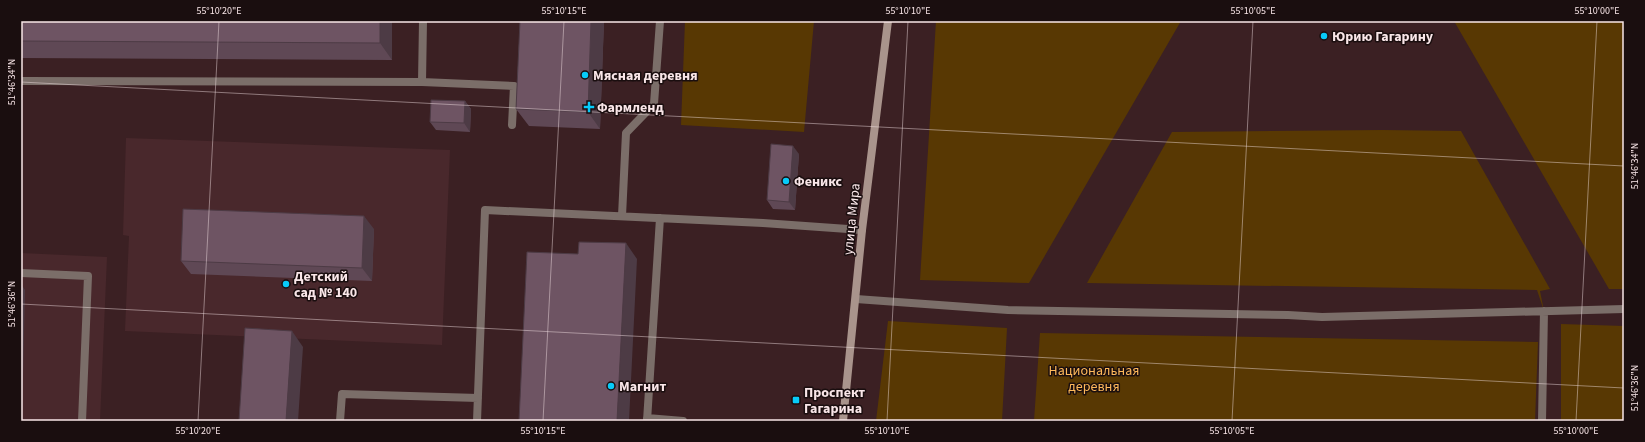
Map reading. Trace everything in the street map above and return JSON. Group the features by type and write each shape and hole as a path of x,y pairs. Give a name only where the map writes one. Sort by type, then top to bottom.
{"main road":[{"name":"улица Мира","path":"843,421 862,230 888,21"}],"lane":[{"path":"422,82 423,21"},
{"path":"622,216 626,133 654,104 660,21"},
{"path":"21,81 422,82 514,86 512,125"},
{"path":"477,421 486,210 660,218 862,230"},
{"path":"660,218 647,420 683,421"},
{"path":"21,273 88,276 82,421"},
{"path":"856,299 1008,310 1272,314 1322,317 1624,309"},
{"path":"1542,421 1544,311"},
{"path":"340,421 342,394 478,398"}],"shaded area":[{"name":"Детский сад № 140","path":"126,138 450,150 442,345 125,331 129,236 123,235"},
{"path":"21,253 107,257 100,421 21,421"}],"green space":[{"path":"685,21 814,21 804,132 681,125"},
{"path":"936,21 1181,21 1029,283 920,280"},
{"path":"1454,21 1624,21 1624,289 1609,289"},
{"path":"1382,130 1461,131 1550,289 1540,291 1544,311 1537,290 1087,283 1172,132"},
{"path":"888,321 1007,328 1002,421 876,421"},
{"path":"1561,324 1624,326 1624,421 1561,421"},
{"name":"Национальная деревня","path":"1040,333 1538,342 1535,421 1034,421"}],"building":[{"path":"21,21 380,21 380,43 21,41"},
{"path":"520,21 591,21 588,112 516,109"},
{"path":"431,100 465,101 464,123 430,122"},
{"path":"771,144 793,146 789,202 767,200"},
{"path":"183,209 364,216 362,268 181,261"},
{"path":"579,242 626,243 617,421 519,421 527,252 578,254"},
{"path":"245,328 292,331 286,421 239,421"}],"place":[{"name":"Юрию Гагарину","path":"1324,36"},
{"name":"Мясная деревня","path":"585,75"},
{"name":"Фармленд","path":"589,107"},
{"name":"Феникс","path":"786,181"},
{"name":"Детский сад № 140","path":"286,284"},
{"name":"Магнит","path":"611,386"},
{"name":"Проспект Гагарина","path":"796,400"}]}
